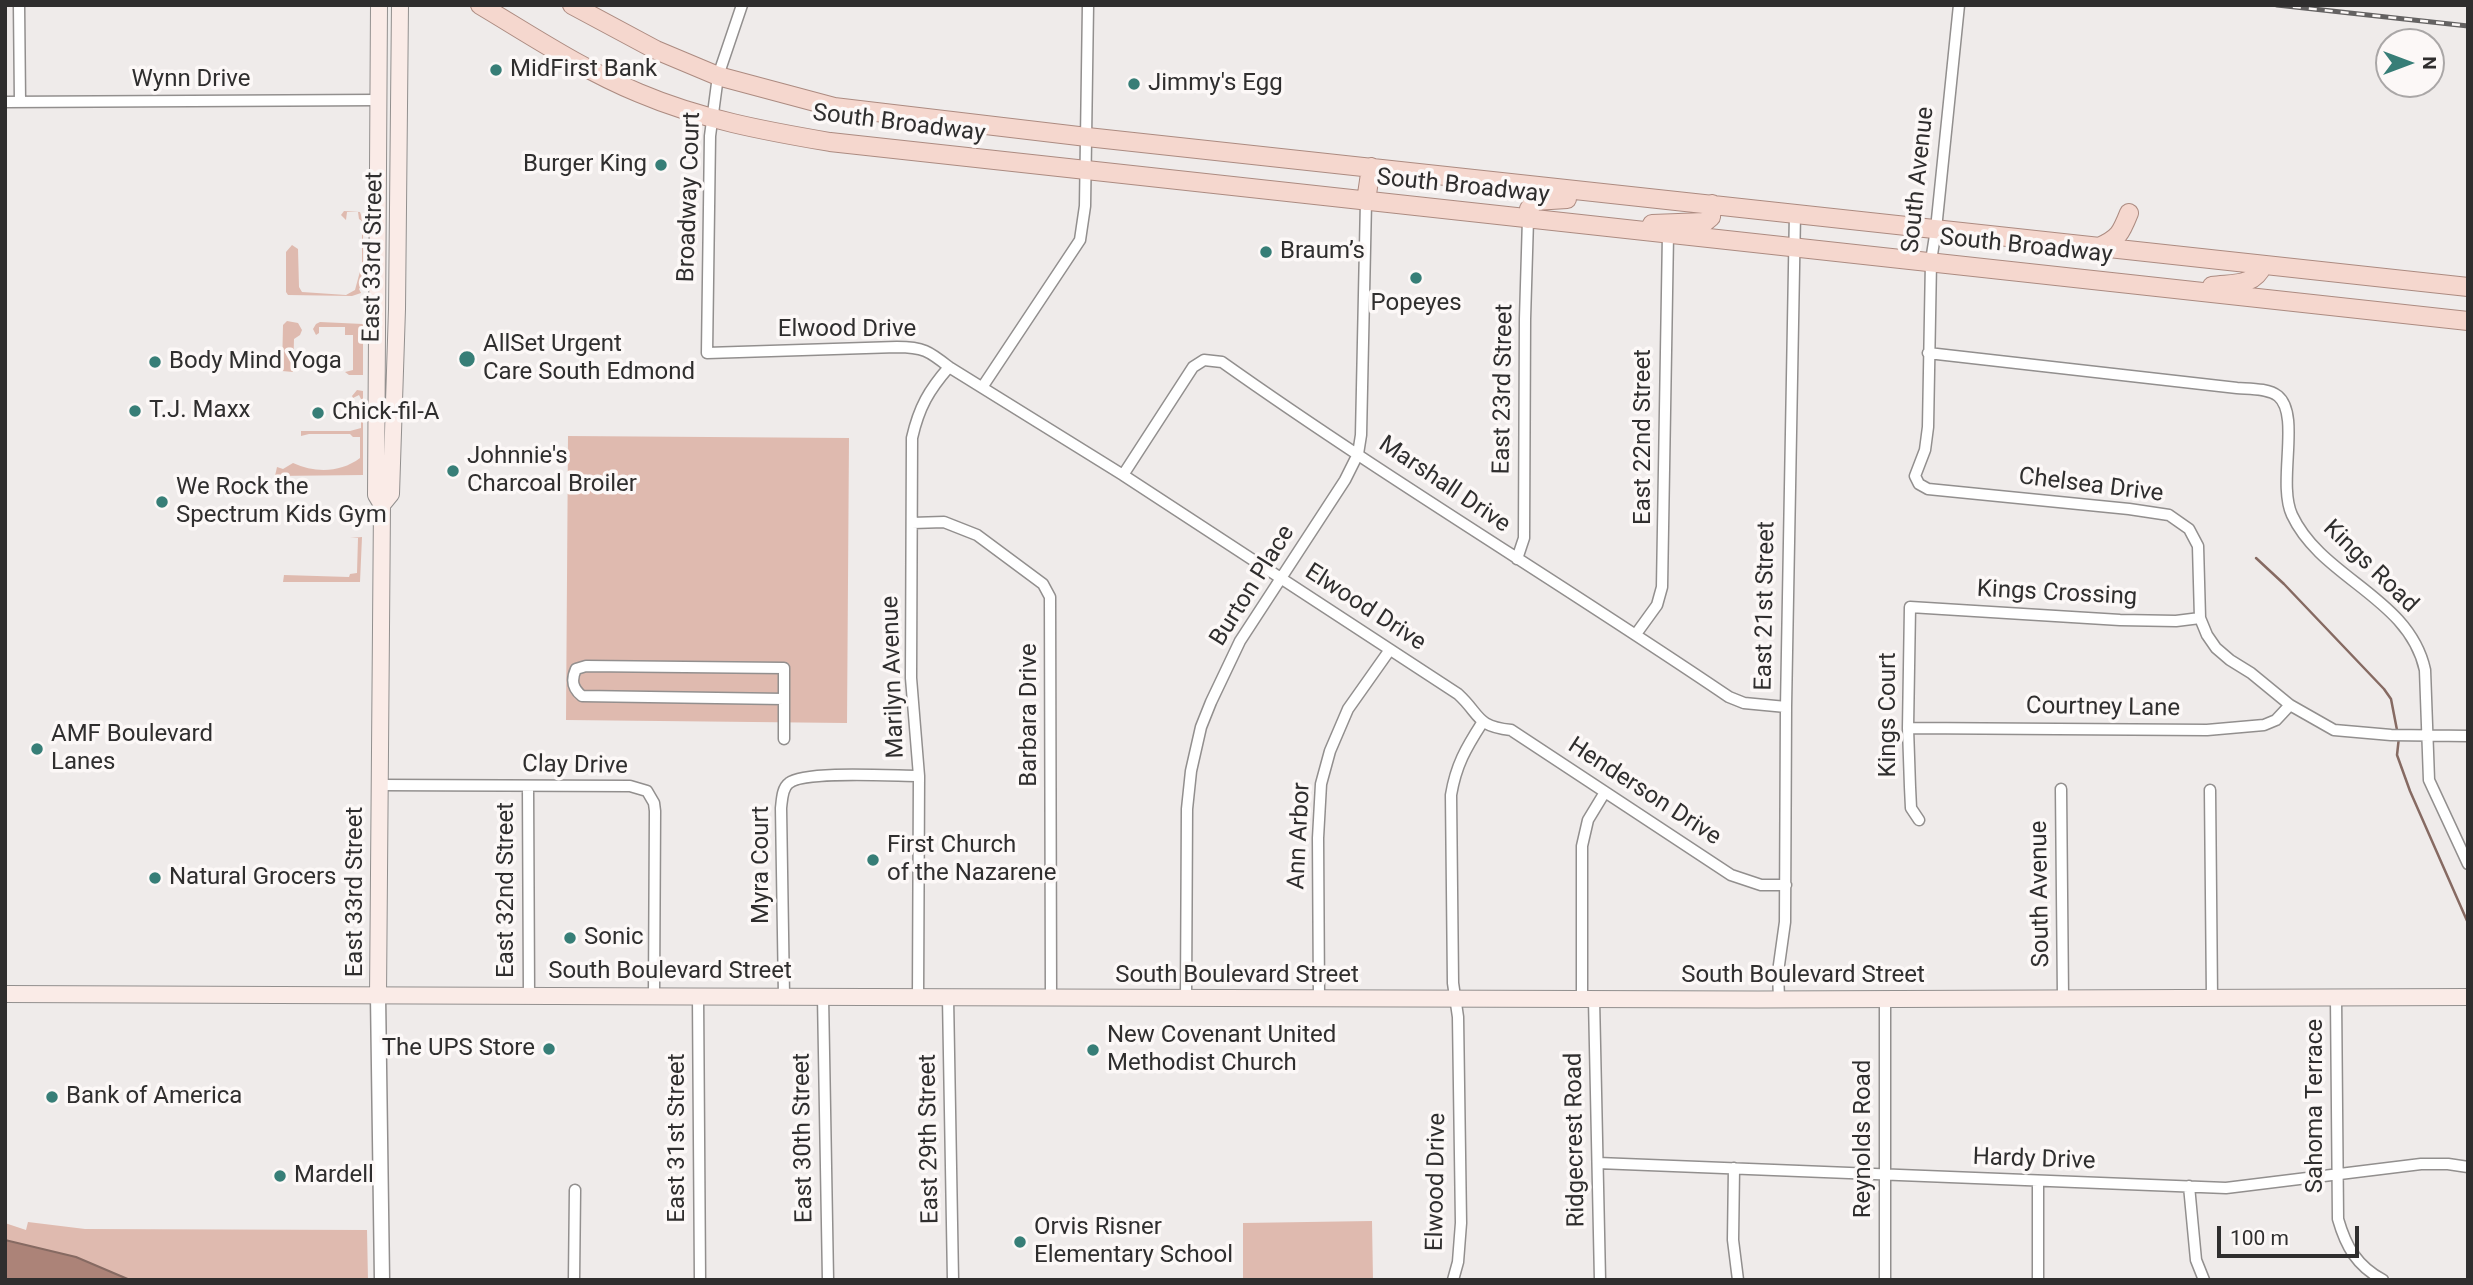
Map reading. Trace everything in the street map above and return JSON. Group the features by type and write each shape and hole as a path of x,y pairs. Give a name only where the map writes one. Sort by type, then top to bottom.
{"main road":[{"name":"East 33rd Street","path":"378,995 382,505 376,495 379,5"},
{"name":"East 33rd Street","path":"382,505 391,494 397,309 400,5"},
{"name":"South Broadway","path":"480,5 598,75 640,94 712,118 830,142 2468,321"},
{"name":"South Broadway","path":"572,5 656,50 718,76 834,107 1087,137 2468,287"},
{"path":"1366,201 1371,167"},
{"path":"1528,219 1529,209 1537,199 1559,200 1608,194"},
{"path":"1615,228 1705,222 1711,217 1712,204"},
{"path":"2099,247 2120,234 2129,213 2133,231 2147,253"},
{"path":"2188,289 2249,282 2256,278 2263,265"},
{"name":"South Boulevard Street","path":"5,994 1455,1000 2468,997"}],"street":[{"path":"19,5 20,102"},
{"name":"Broadway Court","path":"707,353 708,154 718,76 742,5"},
{"path":"983,386 1080,240 1085,206 1088,5"},
{"name":"South Avenue","path":"1919,484 1915,476 1925,450 1928,427 1931,261 1959,5"},
{"name":"Wynn Drive","path":"5,102 378,100"},
{"name":"Burton Place","path":"1186,998 1187,809 1191,771 1201,727 1210,702 1240,641 1349,473 1358,454 1362,406 1366,201"},
{"name":"East 21st Street","path":"1779,999 1778,972 1785,922 1786,885 1786,707 1795,213"},
{"name":"East 23rd Street","path":"1517,559 1524,538 1528,219"},
{"name":"East 22nd Street","path":"1636,634 1657,606 1662,587 1668,234"},
{"name":"Elwood Drive","path":"707,353 914,347 929,350 950,367 1123,475 1467,702 1482,723 1455,773 1451,795 1453,983 1458,1017 1461,1223 1458,1262 1453,1280"},
{"name":"Kings Road","path":"1928,354 2251,389 2278,396 2287,408 2290,424 2285,483 2292,514 2311,544 2396,617 2421,653 2426,670 2429,780 2468,864"},
{"name":"Marshall Drive","path":"1123,475 1193,367 1204,360 1222,362 1728,697 1744,704 1786,707"},
{"name":"Marilyn Avenue","path":"918,997 919,775 911,678 912,438 917,418 930,390 950,367"},
{"name":"Chelsea Drive","path":"1919,484 1928,489 2169,515 2189,529 2198,546 2200,618 2216,648 2290,705 2334,730 2428,737 2468,736"},
{"name":"Barbara Drive","path":"912,523 944,522 977,535 1043,584 1050,597 1051,998"},
{"name":"Kings Crossing","path":"1910,607 2120,620 2176,621 2200,618"},
{"name":"Kings Court","path":"1910,607 1908,728 1912,808 1919,820"},
{"name":"Ann Arbor","path":"1319,999 1318,838 1321,784 1330,751 1348,709 1389,651"},
{"path":"784,699 582,696 575,691 572,678 576,668 586,666 784,668 784,699 784,740"},
{"name":"Courtney Lane","path":"1908,728 2207,730 2264,725 2276,720 2290,705"},
{"name":"Henderson Drive","path":"1482,723 1511,730 1731,875 1761,885 1786,885"},
{"name":"Myra Court","path":"784,996 781,808 784,789 789,782 813,776 919,775"},
{"name":"Clay Drive","path":"379,785 637,787 647,791 652,797 655,811 654,995"},
{"name":"East 32nd Street","path":"528,786 528,995"},
{"name":"South Avenue","path":"2061,789 2063,998"},
{"path":"2210,790 2212,998"},
{"name":"Ridgecrest Road","path":"1600,1280 1598,1163 1582,846 1588,820 1605,792"},
{"name":"East 33rd Street","path":"378,995 382,1280"},
{"name":"East 31st Street","path":"698,995 700,1280"},
{"name":"East 30th Street","path":"823,996 828,1280"},
{"name":"East 29th Street","path":"948,997 953,1280"},
{"name":"Sahoma Terrace","path":"2336,997 2338,1219 2344,1241 2354,1258 2383,1280"},
{"name":"Reynolds Road","path":"1885,998 1885,1280"},
{"name":"Hardy Drive","path":"1598,1163 2226,1188 2421,1164 2468,1167"},
{"path":"1734,1168 1733,1240 1738,1280"},
{"path":"2038,1181 2038,1280"},
{"path":"2189,1186 2196,1261 2204,1280"},
{"path":"574,1280 575,1190"}],"shaded area":[{"path":"344,211 360,212 363,221 363,282 359,289 361,293 352,296 288,295 286,252 292,245 298,249 299,287 302,292 346,295 355,290 362,264 362,221 358,212 347,212 346,220 341,215"},
{"path":"287,321 298,323 302,330 294,339 293,372 282,371 283,325"},
{"path":"320,322 363,324 363,375 349,375 345,372 353,370 353,335 345,335 345,327 319,327 319,333 316,335 313,329"},
{"path":"357,390 363,391 363,475 275,476 277,467 283,469 293,463 310,469 327,470 344,467 360,458 360,437 350,434 301,436 301,431 350,431 361,428 361,399 359,395 353,398 352,396"},
{"path":"568,436 849,438 847,723 566,720"},
{"path":"362,537 360,582 283,582 284,575 349,577 350,574 357,573 358,538 350,538"},
{"path":"1372,1221 1373,1280 1243,1280 1243,1223"},
{"path":"28,1222 85,1229 367,1230 368,1280 5,1280 5,1223 26,1230"},
{"path":"5,1240 76,1257 130,1280 5,1280"}],"waterway":[{"path":"2256,558 2384,689 2391,699 2397,730"},
{"path":"2399,737 2397,755 2410,791 2468,923"}],"railway":[{"path":"2277,5 2468,26"}],"place":[{"name":"MidFirst Bank","path":"496,70"},
{"name":"Jimmy's Egg","path":"1134,84"},
{"name":"Burger King","path":"661,165"},
{"name":"Braum’s","path":"1266,252"},
{"name":"Popeyes","path":"1416,278"},
{"name":"AllSet Urgent Care South Edmond","path":"467,359"},
{"name":"Body Mind Yoga","path":"155,362"},
{"name":"T.J. Maxx","path":"135,411"},
{"name":"Chick-fil-A","path":"318,413"},
{"name":"Johnnie's Charcoal Broiler","path":"453,471"},
{"name":"We Rock the Spectrum Kids Gym","path":"162,502"},
{"name":"AMF Boulevard Lanes","path":"37,749"},
{"name":"First Church of the Nazarene","path":"873,860"},
{"name":"Natural Grocers","path":"155,878"},
{"name":"Sonic","path":"570,938"},
{"name":"The UPS Store","path":"549,1049"},
{"name":"New Covenant United Methodist Church","path":"1093,1050"},
{"name":"Bank of America","path":"52,1097"},
{"name":"Mardell","path":"280,1176"},
{"name":"Orvis Risner Elementary School","path":"1020,1242"}]}
